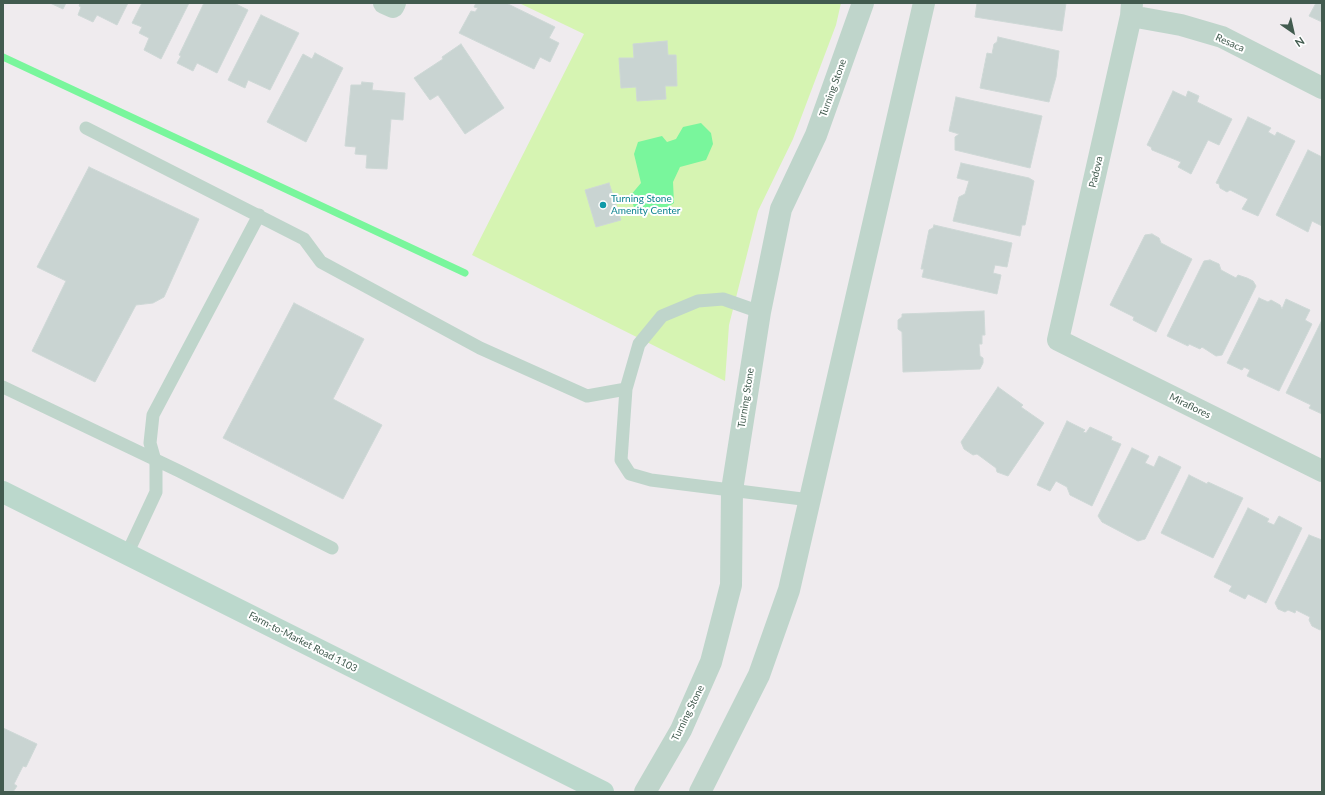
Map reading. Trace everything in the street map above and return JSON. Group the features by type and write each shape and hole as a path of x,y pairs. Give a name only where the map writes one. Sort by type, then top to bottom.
{"main road":[{"name":"Farm-to-Market Road 1103","path":"3,492 604,792"}],"street":[{"name":"Turning Stone","path":"645,792 681,730 711,662 731,584 732,490 760,312 781,209 816,135 863,3"},
{"path":"700,792 759,675 789,590 924,3"},
{"name":"Resaca","path":"1131,10 1222,37 1322,88"},
{"name":"Padova","path":"1058,340 1131,10"},
{"name":"Miraflores","path":"1058,340 1322,471"}],"lane":[{"path":"86,128 304,239 321,262 480,348 588,396 626,389"},
{"path":"127,554 156,492 154,460 150,443 153,415 259,216"},
{"path":"760,312 723,299 698,301 662,316 639,344 626,389 621,460 630,474 651,480 810,500"},
{"path":"3,387 332,548"}],"shaded area":[{"path":"519,3 841,3 836,25 793,139 758,211 729,325 725,381 472,255 584,34"},
{"path":"701,123 711,133 713,144 706,160 680,167 673,182 674,203 663,210 642,210 634,207 630,196 641,183 634,154 638,142 662,136 667,142 676,139 683,127"}],"building":[{"path":"50,3 66,3 63,9"},
{"path":"80,3 128,3 117,25 97,15 93,22 78,15 81,7 79,6"},
{"path":"142,3 189,3 161,59 144,50 149,38 139,33 142,27 132,23"},
{"path":"204,3 234,3 248,10 217,73 197,63 193,71 177,63 181,56 179,55"},
{"path":"476,3 506,3 555,27 549,38 559,43 550,62 540,57 534,69 459,33 471,11 475,12 478,8 474,7"},
{"path":"977,3 1066,3 1062,31 975,17"},
{"path":"1316,3 1322,3 1322,22 1309,16"},
{"path":"261,15 299,33 270,90 248,80 245,88 228,80"},
{"path":"998,37 1059,51 1056,77 1049,102 980,88 987,53 992,54 994,44 997,42"},
{"path":"667,41 668,55 676,55 677,86 665,86 666,99 637,101 636,87 621,88 619,58 634,58 633,44"},
{"path":"461,44 504,108 465,134 438,95 430,100 414,78 443,59 442,57"},
{"path":"315,53 343,68 306,142 267,122 303,54 312,59"},
{"path":"362,82 373,83 372,90 405,93 403,120 391,119 387,169 366,168 367,155 355,154 356,147 345,146 351,85 361,85"},
{"path":"1173,91 1186,97 1188,91 1199,96 1197,102 1232,119 1219,145 1208,140 1191,174 1178,167 1181,162 1152,150 1151,147 1147,145"},
{"path":"956,97 1042,116 1030,168 955,150 955,137 959,134 949,131"},
{"path":"1248,117 1271,128 1268,132 1275,136 1277,132 1295,141 1258,216 1242,209 1248,199 1230,190 1227,192 1220,188 1219,184 1216,183"},
{"path":"1308,150 1322,157 1322,226 1312,221 1308,232 1276,215"},
{"path":"961,163 1029,178 1034,181 1025,225 1022,225 1020,236 953,221 959,197 965,194 969,181 957,178"},
{"path":"89,167 199,219 164,297 153,303 136,305 95,382 32,351 66,281 37,267"},
{"name":"Turning Stone Amenity Center","path":"609,183 621,220 596,227 585,190"},
{"path":"934,225 1012,243 1007,267 995,265 993,273 1001,275 997,294 922,277 924,269 921,269 929,230 933,228"},
{"path":"1152,234 1159,238 1161,243 1192,259 1156,332 1133,320 1134,317 1110,305 1145,235"},
{"path":"1210,260 1219,264 1221,270 1236,278 1238,275 1247,278 1253,281 1256,286 1222,355 1216,356 1202,347 1200,349 1189,344 1188,346 1167,336 1204,261"},
{"path":"1259,298 1268,302 1271,300 1280,305 1282,309 1286,299 1310,310 1305,320 1312,324 1279,391 1247,376 1250,370 1244,367 1242,370 1227,363"},
{"path":"294,303 364,339 333,399 382,425 343,499 223,438"},
{"path":"984,311 985,335 982,335 982,344 979,344 980,356 983,358 983,363 980,369 903,372 902,332 898,329 898,320 902,317 902,314"},
{"path":"1321,322 1322,414 1309,408 1311,405 1286,393"},
{"path":"998,387 1023,405 1021,407 1044,423 1008,476 997,472 996,468 977,454 973,455 964,449 961,442"},
{"path":"1067,421 1085,430 1083,432 1086,433 1090,427 1112,437 1111,440 1121,444 1092,506 1070,495 1067,487 1056,481 1050,491 1037,485"},
{"path":"1132,448 1149,456 1145,463 1154,467 1159,456 1181,467 1145,539 1138,541 1102,522 1098,516"},
{"path":"1189,475 1207,484 1208,482 1243,498 1213,558 1161,533"},
{"path":"1248,508 1269,519 1267,522 1274,525 1279,516 1302,528 1266,603 1248,594 1245,599 1229,591 1232,586 1214,577"},
{"path":"1309,535 1322,540 1322,629 1320,630 1312,626 1309,620 1310,617 1296,610 1295,613 1288,610 1285,612 1278,609 1275,603"},
{"path":"3,728 37,744 26,767 23,766 14,784 17,786 13,792 3,792"}],"waterway":[{"path":"3,57 465,273"}],"place":[{"name":"Turning Stone Amenity Center","path":"603,205"}]}
